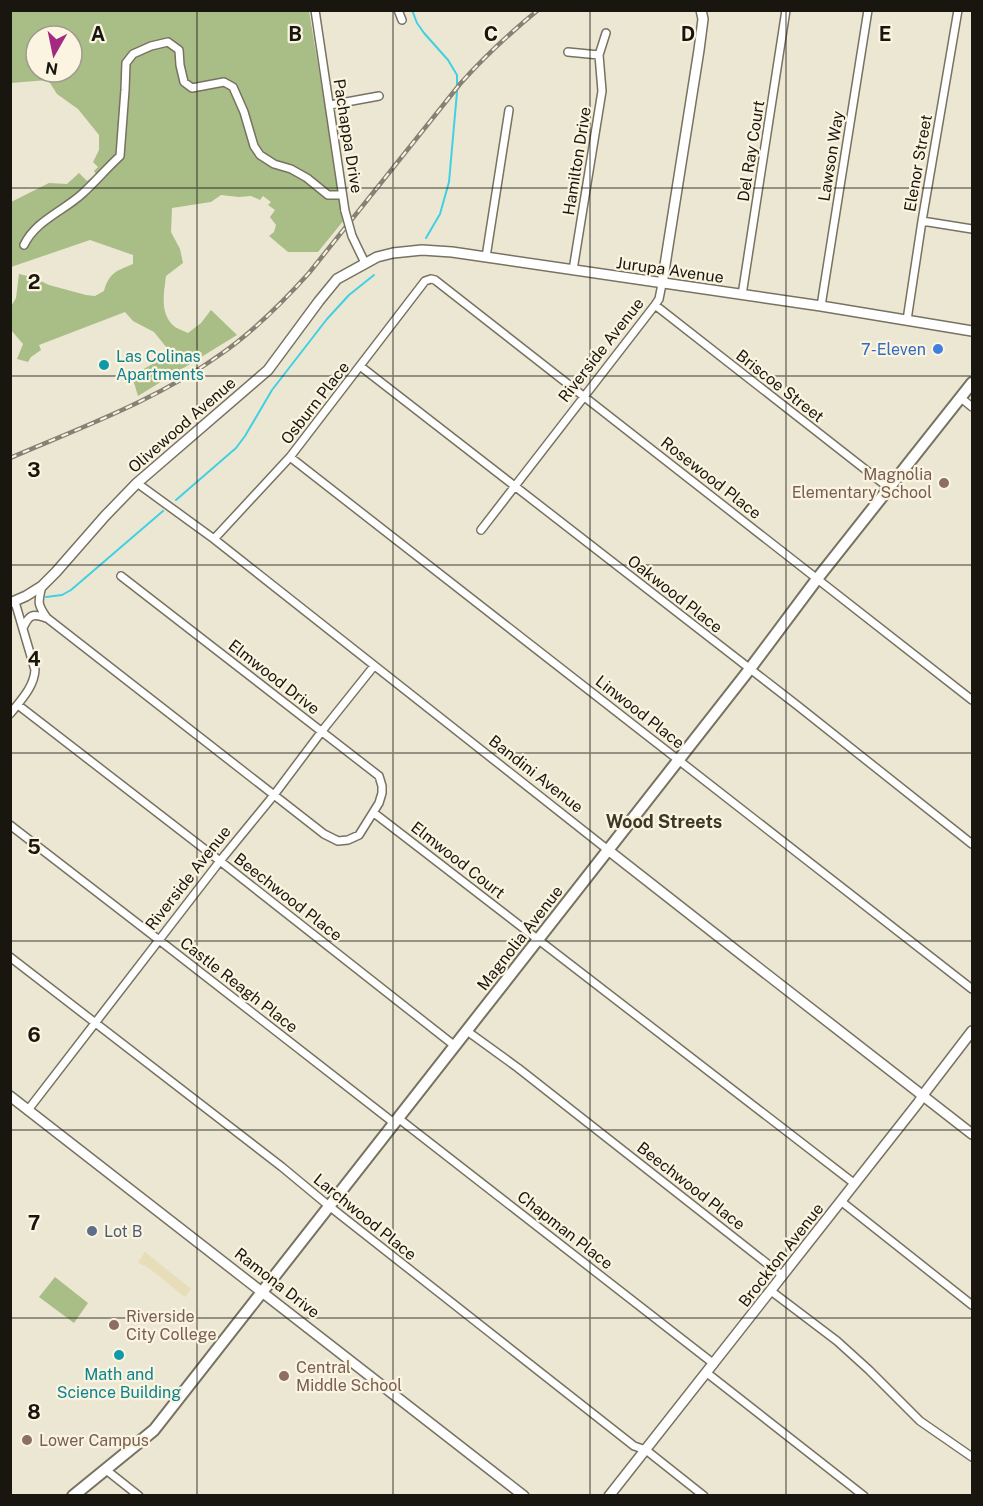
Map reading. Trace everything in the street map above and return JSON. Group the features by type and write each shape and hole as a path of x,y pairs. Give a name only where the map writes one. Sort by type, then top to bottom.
{"main road":[{"name":"Riverside Avenue","path":"662,284 702,15 709,13 710,10"},
{"name":"Jurupa Avenue","path":"364,263 393,253 430,250 821,306 972,331"},
{"name":"Olivewood Avenue","path":"13,602 42,586 137,483 268,370 338,279 364,263"},
{"name":"Magnolia Avenue","path":"73,1496 154,1430 972,383"},
{"path":"10,591 13,602"},
{"name":"Bandini Avenue","path":"608,850 972,1134"},
{"name":"Brockton Avenue","path":"609,1496 842,1202 972,1031"},
{"name":"Ramona Drive","path":"10,1096 524,1496"}],"street":[{"name":"Pachappa Drive","path":"315,10 345,211 352,236 364,263"},
{"path":"398,10 402,20"},
{"name":"Del Ray Court","path":"742,296 786,10"},
{"name":"Lawson Way","path":"821,306 868,10"},
{"name":"Elenor Street","path":"907,320 958,10"},
{"name":"Hamilton Drive","path":"573,270 602,91 599,56 606,33"},
{"path":"24,245 37,227 82,194 120,156 126,63 133,54 168,42 179,50 184,82 192,88 224,82 233,87 244,112 254,146 260,155 274,164 307,177 328,195 342,195"},
{"path":"568,52 599,56"},
{"path":"330,105 379,96"},
{"path":"486,257 508,110"},
{"path":"922,221 972,229"},
{"name":"Osburn Place","path":"214,539 290,457 425,281 431,279"},
{"name":"Rosewood Place","path":"431,279 972,700"},
{"name":"Riverside Avenue","path":"481,530 655,305 662,284"},
{"name":"Briscoe Street","path":"655,305 889,488"},
{"name":"Oakwood Place","path":"360,366 972,844"},
{"path":"961,398 972,407"},
{"name":"Linwood Place","path":"290,457 972,989"},
{"name":"Bandini Avenue","path":"137,483 214,539 608,850"},
{"name":"Elmwood Drive","path":"121,576 379,776 382,793 374,813"},
{"path":"42,586 39,608 47,618 324,834 338,841 348,840 359,835 374,813"},
{"path":"10,714 34,680 35,670 13,602"},
{"path":"23,628 30,616 47,618"},
{"name":"Riverside Avenue","path":"28,1110 374,666"},
{"name":"Beechwood Place","path":"18,705 455,1046"},
{"name":"Elmwood Court","path":"374,813 855,1184"},
{"name":"Castle Reagh Place","path":"10,825 396,1121"},
{"name":"Larchwood Place","path":"10,957 282,1167 633,1445 646,1450 704,1496"},
{"name":"Beechwood Place","path":"467,1030 783,1276"},
{"name":"Chapman Place","path":"396,1121 714,1364"},
{"path":"842,1202 972,1305"},
{"path":"771,1291 837,1341 920,1420 972,1456"},
{"path":"707,1373 864,1496"},
{"path":"105,1469 139,1496"}],"green space":[{"path":"11,11 309,11 344,220 318,252 288,252 269,236 274,232 276,225 270,217 275,210 268,205 271,202 263,196 260,200 251,196 221,195 211,202 172,208 171,232 180,249 183,263 166,276 164,303 170,322 188,333 201,323 211,310 237,335 138,396 132,376 171,353 154,332 133,321 125,312 39,345 41,350 28,362 17,359 23,344 11,330 10,308 16,298 19,274 49,285 95,296 104,291 108,280 114,273 133,264 133,255 90,240 11,267 11,202 49,183 67,184 79,173 87,181 96,174 94,171 98,167 93,162 99,150 99,135 78,109 57,94 51,84 84,84 84,24 24,24 24,82 11,83"},
{"path":"55,1277 88,1303 74,1323 39,1297"}],"sand":[{"path":"145,1252 191,1289 185,1297 138,1262"}],"waterway":[{"path":"412,10 417,23 448,60 457,75 449,182 440,214 426,238"},
{"path":"176,500 236,448 272,390 327,319 349,295 374,275"},
{"path":"46,597 62,595 71,590 163,511"}],"railway":[{"path":"10,458 145,399 197,370 245,336 309,273 460,84 478,64 538,10"}],"place":[{"name":"7-Eleven","path":"938,349"},
{"name":"Las Colinas Apartments","path":"104,365"},
{"name":"Magnolia Elementary School","path":"944,483"},
{"name":"Lot B","path":"92,1231"},
{"name":"Riverside City College","path":"114,1325"},
{"name":"Math and Science Building","path":"119,1355"},
{"name":"Central Middle School","path":"284,1376"},
{"name":"Lower Campus","path":"27,1440"}],"district":[{"name":"Wood Streets","path":"664,821"}]}
